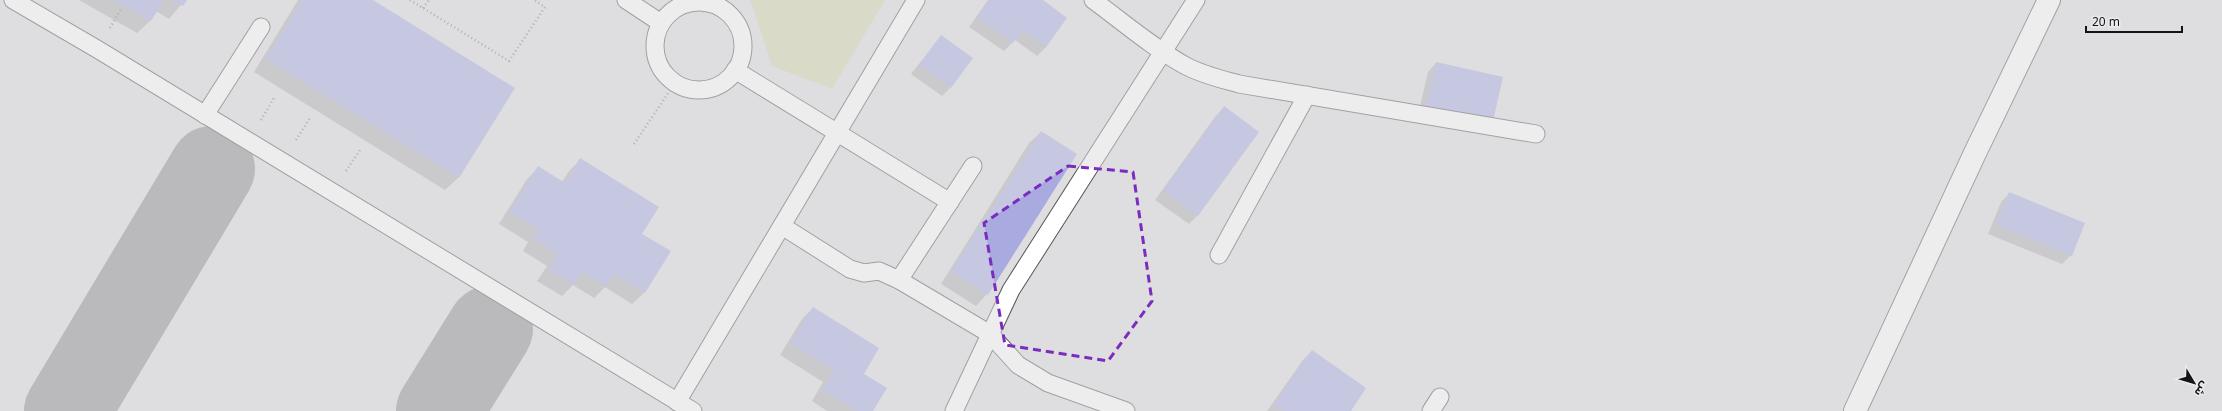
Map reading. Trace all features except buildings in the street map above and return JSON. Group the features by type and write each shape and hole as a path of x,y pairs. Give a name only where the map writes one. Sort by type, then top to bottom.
{"street":[{"path":"1855,411 2048,0"}],"lane":[{"path":"12,0 206,115 693,411"},
{"path":"626,0 661,23"},
{"path":"677,402 916,0"},
{"path":"1093,0 1163,51 1187,66 1212,77 1239,84 1536,134"},
{"path":"954,411 1013,285 1196,0"},
{"path":"687,3 721,3 733,18 741,35 742,53 735,70 723,82 708,89 690,89 675,83 663,71 656,56 655,39 661,23 672,11 687,3"},
{"path":"206,115 261,27"},
{"path":"735,70 950,202"},
{"path":"1219,255 1307,95"},
{"path":"899,280 973,166"},
{"path":"782,226 850,269 864,273 878,271 899,280 990,334 1003,350 1033,375 1048,383 1126,411"}],"path":[{"path":"410,0 509,61 545,7 534,0"},
{"path":"423,8 428,0"},
{"path":"634,144 675,83"}],"highlighted area":[{"path":"1068,166 1133,172 1152,301 1108,361 1005,345 984,223"}],"green space":[{"path":"749,0 885,0 832,89 772,66 751,2"}],"taxiway":[{"path":"67,411 212,169"},
{"path":"439,411 490,329"}]}
